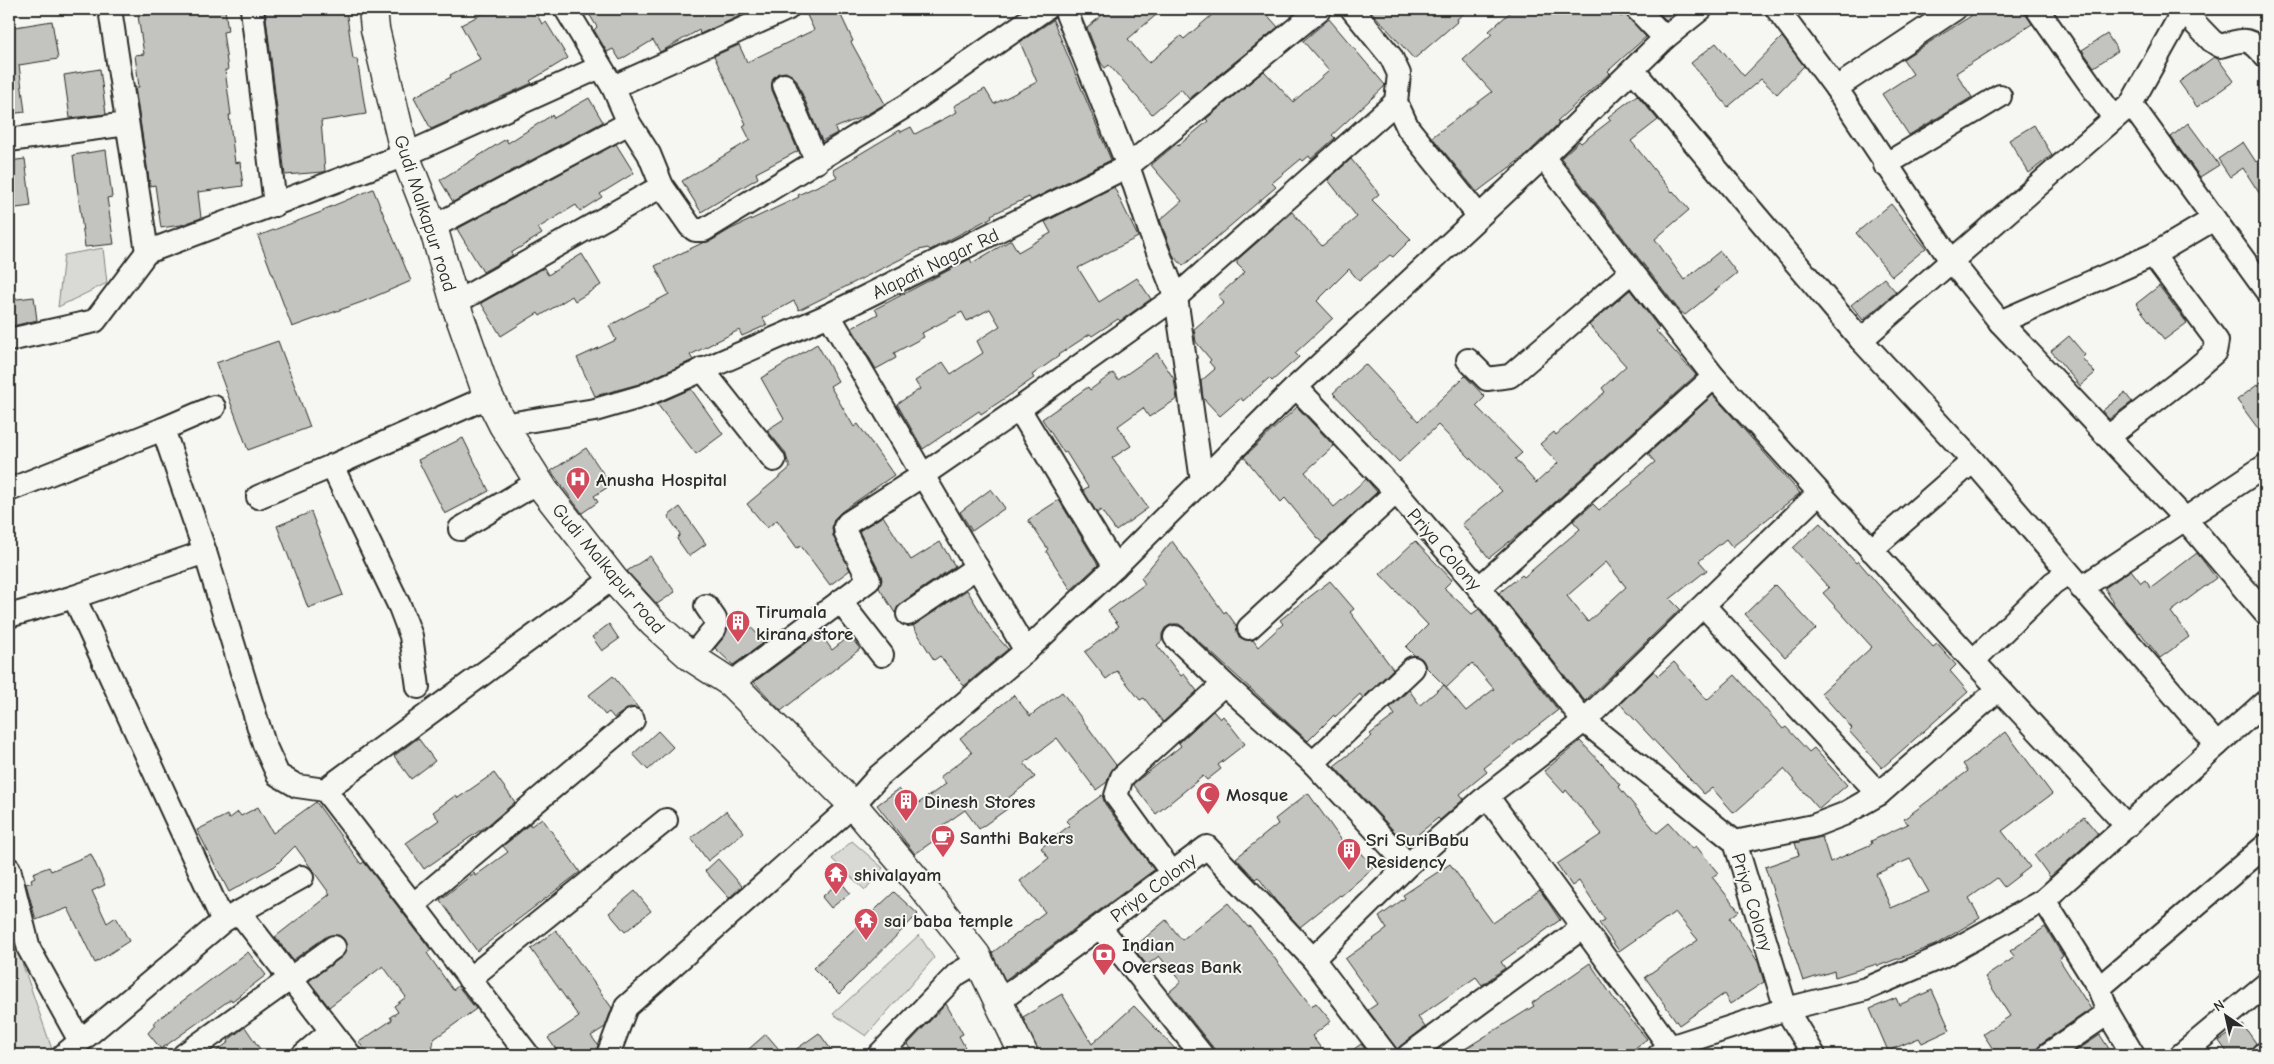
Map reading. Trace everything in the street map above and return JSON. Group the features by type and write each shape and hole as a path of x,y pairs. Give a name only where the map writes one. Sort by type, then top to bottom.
{"street":[{"path":"110,9 147,252"},
{"path":"252,9 275,205"},
{"path":"566,9 613,87 630,123 649,154 662,186 690,226 695,230 704,230 909,104 1045,9"},
{"path":"613,87 787,9"},
{"name":"Alapati Nagar Rd","path":"502,425 621,404 829,315 1128,166 1320,9"},
{"path":"1352,9 1391,57 1398,74 1396,102 1408,128 1478,215"},
{"path":"1637,9 1666,38"},
{"path":"608,1055 626,1007 853,804 879,776 1026,651 1116,567 1296,387 1478,215 1543,157 1666,38 1701,9"},
{"path":"1777,9 1836,88 1885,165 1952,262 2000,322 2186,519 2265,613"},
{"path":"1836,88 1955,9"},
{"path":"2037,9 2114,118"},
{"name":"Gudi Malkapur road","path":"376,10 375,29 405,155 433,226 454,303 488,397 502,425 538,482 613,578 654,624 691,657 732,683 853,804 919,883 979,962 1024,1055"},
{"path":"1861,340 2131,104 2184,10 2212,41 2220,46 2246,40 2257,45 2265,56"},
{"path":"1073,12 1151,234 1176,296 1202,481"},
{"path":"9,340 95,321 147,252 405,155 600,67"},
{"path":"1633,70 1861,340 1973,461 2217,745"},
{"path":"784,85 817,162"},
{"path":"1885,165 2000,96"},
{"path":"732,683 869,580 848,540 845,528 848,523 923,475 1019,409 1176,296 1396,102"},
{"path":"2131,104 2265,289"},
{"path":"433,226 630,123"},
{"path":"9,140 127,124"},
{"path":"1543,157 1714,377 1973,661 2127,826"},
{"path":"454,303 662,186"},
{"path":"2000,322 2153,255 2214,219"},
{"path":"2108,437 2215,352 2217,341 2153,255"},
{"path":"1468,360 1487,379 1510,376 1631,272"},
{"path":"829,315 1026,651"},
{"path":"702,369 774,460"},
{"path":"1479,588 1714,377"},
{"name":"Priya Colony","path":"1296,387 1396,492 1479,588 1584,720 1734,842 1786,1009 1814,1055"},
{"path":"258,497 488,397"},
{"path":"9,490 214,407"},
{"path":"1019,409 1116,567"},
{"path":"163,429 205,552 264,744 278,775 297,786 325,790 528,1055"},
{"path":"1871,550 1973,461"},
{"path":"332,466 412,636 418,687"},
{"path":"1973,661 2053,583 2075,580 2186,519 2265,466"},
{"path":"460,529 538,482"},
{"path":"1249,628 1396,492"},
{"path":"1313,959 1408,865 1487,796 1584,720 1819,493"},
{"path":"9,616 74,597 205,552"},
{"path":"908,614 977,567"},
{"path":"325,790 613,578"},
{"path":"74,597 231,917 291,978 350,1055"},
{"path":"840,601 882,655"},
{"path":"691,657 715,628 715,619 706,606"},
{"path":"1704,606 1879,794"},
{"path":"1175,637 1224,684 1313,763 1408,865"},
{"path":"1313,763 1413,668"},
{"path":"1172,873 1116,796 1122,777 1224,684"},
{"path":"1734,842 1812,826 1844,814 1879,794 1999,689"},
{"path":"1487,796 1668,1052 1786,1009 1866,989 1941,958 2044,900 2265,702"},
{"path":"413,905 633,720"},
{"path":"469,979 666,820"},
{"name":"Priya Colony","path":"998,1002 1207,846 1313,959 1386,1055"},
{"path":"2099,988 2265,846"},
{"path":"9,868 30,949 72,1048 231,917 302,877"},
{"path":"2044,900 2099,988 2108,1014 2133,1055"},
{"path":"1100,927 1202,1055"},
{"path":"1409,1055 1582,928"},
{"path":"184,1055 334,947"},
{"path":"879,1055 957,974 979,962"},
{"path":"2181,1055 2265,984"},
{"path":"2047,1055 2108,1014"},
{"path":"304,1055 331,1031"}],"shaded area":[{"path":"103,248 107,283 58,307 64,255"},
{"path":"852,841 883,868 865,890 832,859"},
{"path":"9,925 54,1055 9,1055"},
{"path":"919,935 934,958 866,1036 833,1014"}],"building":[{"path":"178,9 225,9 228,31 223,32 228,70 225,70 231,115 229,115 235,163 240,162 243,186 198,192 201,218 181,225 161,228 155,185 150,186 135,87 139,87 135,55 144,54 138,16"},
{"path":"265,9 346,9 353,59 357,59 366,114 321,121 325,171 323,172 285,175"},
{"path":"491,9 534,9 542,24 546,22 568,58 530,81 532,83 431,129 414,97 480,59 461,25"},
{"path":"586,9 755,9 700,34 699,30 660,52 653,40 620,60 613,49 607,52 594,30 597,27"},
{"path":"804,9 838,9 853,41 851,42 885,104 864,116 835,128 837,133 822,141 796,79 786,72 778,73 773,78 772,90 798,151 756,173 758,178 701,212 682,181 750,140 743,126 746,124 714,56 739,45 747,62 814,30"},
{"path":"1109,9 1163,9 1128,39 1149,63 1181,36 1184,39 1219,9 1262,9 1278,27 1189,99 1181,89 1152,114 1109,65 1105,68 1101,63 1087,28"},
{"path":"1369,9 1469,9 1414,59"},
{"path":"1514,9 1614,9 1621,17 1625,14 1646,37 1557,121 1559,123 1526,155 1477,192 1432,137 1492,92 1463,60 1492,34 1489,31"},
{"path":"1655,9 1678,9 1666,20"},
{"path":"1968,9 2024,9 2032,24 1956,73 1972,97 1909,135 1882,94 1913,74 1903,59 1971,16"},
{"path":"1329,19 1385,85 1384,87 1332,135 1335,138 1311,159 1309,156 1303,161 1301,159 1272,183 1276,187 1183,266 1173,255 1160,220 1182,201 1151,165 1176,144 1178,146 1208,121 1206,119 1264,71 1293,102 1329,71 1303,41"},
{"path":"1053,20 1111,160 1031,200 1029,197 991,215 992,217 930,250 928,248 919,250 799,310 794,301 763,318 767,325 742,336 739,330 690,355 693,360 639,384 595,396 577,358 616,340 609,326 669,294 655,266 702,243 711,241 731,229 837,177 833,170 900,130 901,132 911,127 915,134 957,112 954,106 985,89 994,104 1037,82 1020,42"},
{"path":"52,21 58,59 19,65 25,112 9,114 9,28"},
{"path":"2107,34 2118,51 2094,67 2082,50"},
{"path":"1782,37 1804,66 1777,94 1761,79 1728,107 1691,63 1716,43 1744,76"},
{"path":"2214,57 2218,59 2234,81 2197,107 2179,82"},
{"path":"100,69 106,114 70,118 64,75"},
{"path":"1637,95 1658,120 1631,141 1689,210 1655,239 1684,280 1720,251 1737,273 1685,315 1679,310 1561,158 1579,141 1581,143 1611,120 1608,117"},
{"path":"589,98 603,122 453,202 440,180 506,139 508,143 552,115 554,118"},
{"path":"2188,123 2219,165 2200,177 2171,137"},
{"path":"2034,125 2052,155 2029,173 2009,140"},
{"path":"2243,142 2256,162 2265,156 2265,202 2243,168 2230,177 2218,159"},
{"path":"616,144 634,173 600,194 602,197 580,211 576,205 538,228 542,234 511,253 513,255 483,272 457,229"},
{"path":"106,150 112,197 107,198 114,244 85,247 73,155"},
{"path":"25,159 31,206 9,209 9,161"},
{"path":"1351,159 1379,194 1372,200 1411,239 1393,257 1390,255 1359,281 1349,269 1317,301 1333,318 1295,353 1299,357 1272,381 1269,378 1243,401 1241,398 1220,416 1203,398 1201,381 1215,369 1209,362 1211,360 1196,342 1194,329 1224,303 1218,296 1245,272 1237,264 1237,260 1292,212 1322,246 1357,217 1328,180"},
{"path":"1114,187 1138,237 1078,268 1099,302 1137,278 1151,299 1120,321 1118,319 1092,336 1090,334 1058,355 1032,375 1034,378 1007,397 981,414 979,411 923,449 897,404 920,389 915,381 943,362 951,374 983,353 977,341 1000,326 990,309 967,321 962,312 922,333 924,337 894,353 896,358 876,369 852,328 878,314 875,309 970,259 972,263 1011,240 1018,252 1051,233 1045,222"},
{"path":"373,189 411,281 362,302 292,327 258,236 324,211"},
{"path":"1891,204 1926,248 1892,276 1856,233"},
{"path":"582,254 601,285 575,301 572,296 540,316 538,313 501,336 481,303 544,268 548,275"},
{"path":"1884,278 1896,292 1863,320 1851,305"},
{"path":"2159,286 2187,323 2164,340 2136,304"},
{"path":"1630,290 1659,328 1656,331 1696,375 1524,530 1489,558 1462,524 1502,491 1438,425 1399,462 1333,393 1365,364 1418,421 1465,376 1485,397 1476,406 1522,453 1515,459 1536,483 1558,463 1540,444 1554,432 1556,435 1605,392 1602,388 1626,366 1589,325"},
{"path":"34,297 37,320 9,327 9,300"},
{"path":"2069,336 2085,355 2082,358 2095,373 2080,386 2051,351"},
{"path":"278,341 310,427 248,450 216,363"},
{"path":"817,344 838,381 830,386 854,427 858,424 894,475 841,512 834,519 833,536 850,570 830,585 801,546 797,548 777,520 767,528 747,504 790,468 785,452 767,430 784,419 761,378"},
{"path":"1157,353 1174,379 1177,399 1149,417 1143,408 1118,426 1131,446 1112,458 1148,508 1116,531 1101,510 1097,513 1083,490 1088,487 1042,419 1088,387 1090,390 1113,373 1118,380"},
{"path":"2265,379 2265,438 2237,400"},
{"path":"691,389 723,434 696,454 657,404"},
{"path":"2125,393 2132,402 2109,419 2102,411"},
{"path":"1713,395 1800,493 1732,547 1726,539 1699,561 1707,570 1670,599 1680,609 1585,701 1499,593 1522,575 1524,577 1580,529 1573,521 1593,504 1599,510 1633,483 1632,481 1655,462 1648,454","holes":["1606,562 1626,587 1588,622 1567,596"]},
{"path":"1297,407 1334,446 1305,472 1334,507 1366,479 1377,492 1322,543 1285,498 1281,502 1244,457"},
{"path":"463,438 489,491 445,514 418,460"},
{"path":"586,448 611,485 594,496 598,502 582,513 551,471"},
{"path":"991,489 1005,508 972,531 960,512"},
{"path":"1059,500 1098,565 1071,590 1046,551 1048,549 1028,520"},
{"path":"680,507 706,544 689,556 677,539 680,534 668,516"},
{"path":"311,512 343,595 308,608 277,526"},
{"path":"883,516 911,560 940,542 955,566 901,603 895,613 879,588 882,580 881,575 859,531"},
{"path":"1820,523 1856,563 1858,561 1933,647 1937,644 1956,665 1950,671 1968,692 1882,768 1849,731 1852,728 1821,693 1872,647 1823,593 1829,588 1793,548"},
{"path":"1172,541 1224,613 1226,611 1236,625 1239,637 1245,640 1253,640 1258,647 1283,624 1280,620 1330,581 1354,609 1350,612 1393,669 1363,698 1360,694 1335,717 1334,715 1308,741 1184,628 1179,624 1172,624 1165,628 1162,634 1162,641 1157,645 1181,676 1184,674 1197,691 1163,722 1144,698 1140,700 1117,671 1106,679 1085,652 1119,626 1108,611 1145,584 1141,578"},
{"path":"1415,541 1452,580 1444,588 1472,614 1479,609 1558,710 1484,768 1487,772 1460,794 1464,799 1440,820 1438,818 1406,844 1334,766 1395,715 1390,708 1409,690 1420,705 1444,685 1426,667 1422,659 1414,655 1406,647 1428,625 1380,574","holes":["1472,663 1494,689 1466,711 1444,685 1447,687"]},
{"path":"2197,553 2216,578 2171,612 2189,637 2160,658 2140,632 2138,633 2115,606 2105,588 2131,570 2141,583 2145,580 2151,588"},
{"path":"650,556 675,592 657,604 627,571"},
{"path":"1775,585 1816,629 1785,657 1745,614"},
{"path":"967,590 992,631 1008,649 964,686 940,656 934,660 913,626"},
{"name":"Tirumala kirana store","path":"736,612 765,642 733,665 715,648 725,636 728,620"},
{"path":"609,624 619,639 602,651 592,637"},
{"path":"820,633 832,650 850,636 860,649 781,711 754,682"},
{"path":"1674,662 1707,700 1735,675 1783,729 1786,727 1809,752 1814,748 1847,785 1819,809 1784,769 1734,813 1712,788 1704,794 1620,704 1654,671 1658,676"},
{"path":"613,676 639,709 630,707 614,718 609,712 605,715 589,695"},
{"path":"1062,692 1116,765 1110,773 1107,782 1096,790 1057,738 1024,763 1035,777 1002,803 1007,809 979,829 965,810 932,833 936,839 915,854 877,805 899,789 913,807 946,784 940,777 972,753 960,738 1014,695 1030,716"},
{"path":"1213,711 1220,719 1223,716 1245,744 1218,765 1221,769 1207,780 1203,776 1156,814 1133,784 1181,746 1179,743"},
{"path":"658,731 673,747 648,770 633,754"},
{"path":"2006,732 2052,794 2002,831 2030,867 2004,887 1997,878 1969,898 1980,918 1935,945 1878,966 1877,964 1835,977 1834,971 1803,981 1765,867 1799,855 1795,843 1822,837 1830,862 1872,844 1871,841 1908,824 1904,819 1968,771 1963,764","holes":["1910,859 1929,892 1891,908 1876,874"]},
{"path":"418,738 435,761 411,779 394,756"},
{"path":"1580,741 1620,785 1618,786 1657,833 1669,823 1692,849 1696,846 1718,873 1712,877 1739,911 1730,918 1758,962 1764,982 1730,1004 1724,994 1679,1025 1645,977 1698,940 1675,912 1619,951 1599,923 1605,920 1579,881 1572,886 1557,864 1602,834 1566,790 1564,793 1544,771"},
{"path":"494,773 515,802 488,825 424,869 406,843 439,820 433,812 456,795 458,798"},
{"path":"1308,793 1350,852 1356,847 1374,867 1341,896 1300,927 1276,901 1258,877 1255,879 1236,858 1278,824 1275,819"},
{"path":"1102,795 1105,804 1154,870 1005,980 992,953 1045,912 1020,881 1049,858 1041,848 1070,825 1066,821"},
{"path":"316,802 361,864 364,862 431,950 427,953 453,990 458,986 476,1009 434,1039 432,1050 425,1055 368,1055 359,1042 392,1020 390,1017 398,1012 394,1006 406,997 383,966 329,1007 309,981 342,957 347,946 344,939 339,935 327,936 293,960 275,937 330,894 295,846 275,866 229,892 197,830 227,815 229,819 238,812 241,816 258,807 273,833"},
{"path":"726,811 744,832 708,861 691,838"},
{"path":"2084,817 2098,834 2050,877 2034,855"},
{"path":"542,818 580,872 477,951 440,900 474,873 475,876 508,852 503,846 530,824 531,826"},
{"path":"91,854 105,885 92,891 107,923 116,917 129,941 95,963 68,908 36,920 26,884 32,882 31,879 35,877 33,873 49,867 51,871"},
{"path":"718,859 742,886 729,898 705,871"},
{"path":"1450,864 1493,923 1540,890 1560,920 1501,962 1505,968 1482,985 1476,977 1418,1017 1425,1027 1397,1049 1368,1010 1377,1004 1345,959 1387,929 1379,917 1405,898 1403,895"},
{"name":"shivalayam","path":"840,881 850,893 831,908 822,897"},
{"path":"635,891 651,911 625,932 609,913"},
{"name":"sai baba temple","path":"894,892 918,914 839,994 813,968"},
{"path":"1228,903 1248,927 1250,926 1311,1006 1316,1003 1331,1021 1312,1036 1326,1055 1219,1055 1169,992 1181,982 1159,956 1147,965 1133,948 1166,920 1182,940"},
{"path":"2045,927 2063,956 2059,959 2091,1009 2040,1044 2034,1055 1997,1055 1983,1034 2010,1016 1985,977 2015,957 2010,951"},
{"path":"556,930 612,1008 605,1027 591,1036 598,1045 595,1055 560,1055 548,1038 579,1017 531,949"},
{"path":"248,952 266,975 232,1001 231,999 161,1049 148,1033 155,1025 153,1023"},
{"path":"1590,963 1616,1002 1647,1039 1626,1055 1455,1055 1534,1006 1532,1003"},
{"path":"1932,990 1950,1030 1922,1043 1919,1038 1888,1051 1870,1009 1896,998 1899,1005"},
{"path":"1062,994 1092,1044 1134,1006 1181,1055 1039,1055 1023,1017"},
{"path":"946,1004 963,1034 959,1036 969,1055 914,1055 908,1044"},
{"path":"2243,1025 2256,1043 2249,1055 2229,1055 2219,1041"},
{"path":"245,1027 264,1055 211,1055 229,1042 228,1040"},
{"path":"819,1033 835,1055 788,1055"},
{"path":"766,1034 784,1055 742,1055"},
{"path":"2100,1035 2113,1055 2070,1055"},
{"path":"1361,1044 1370,1055 1346,1055"}],"place":[{"name":"Anusha Hospital","path":"578,500"},
{"name":"Tirumala kirana store","path":"738,643"},
{"name":"Mosque","path":"1208,815"},
{"name":"Dinesh Stores","path":"906,822"},
{"name":"Santhi Bakers","path":"943,858"},
{"name":"Sri SuriBabu Residency","path":"1349,871"},
{"name":"shivalayam","path":"836,895"},
{"name":"sai baba temple","path":"866,941"},
{"name":"Indian Overseas Bank","path":"1104,976"}]}
